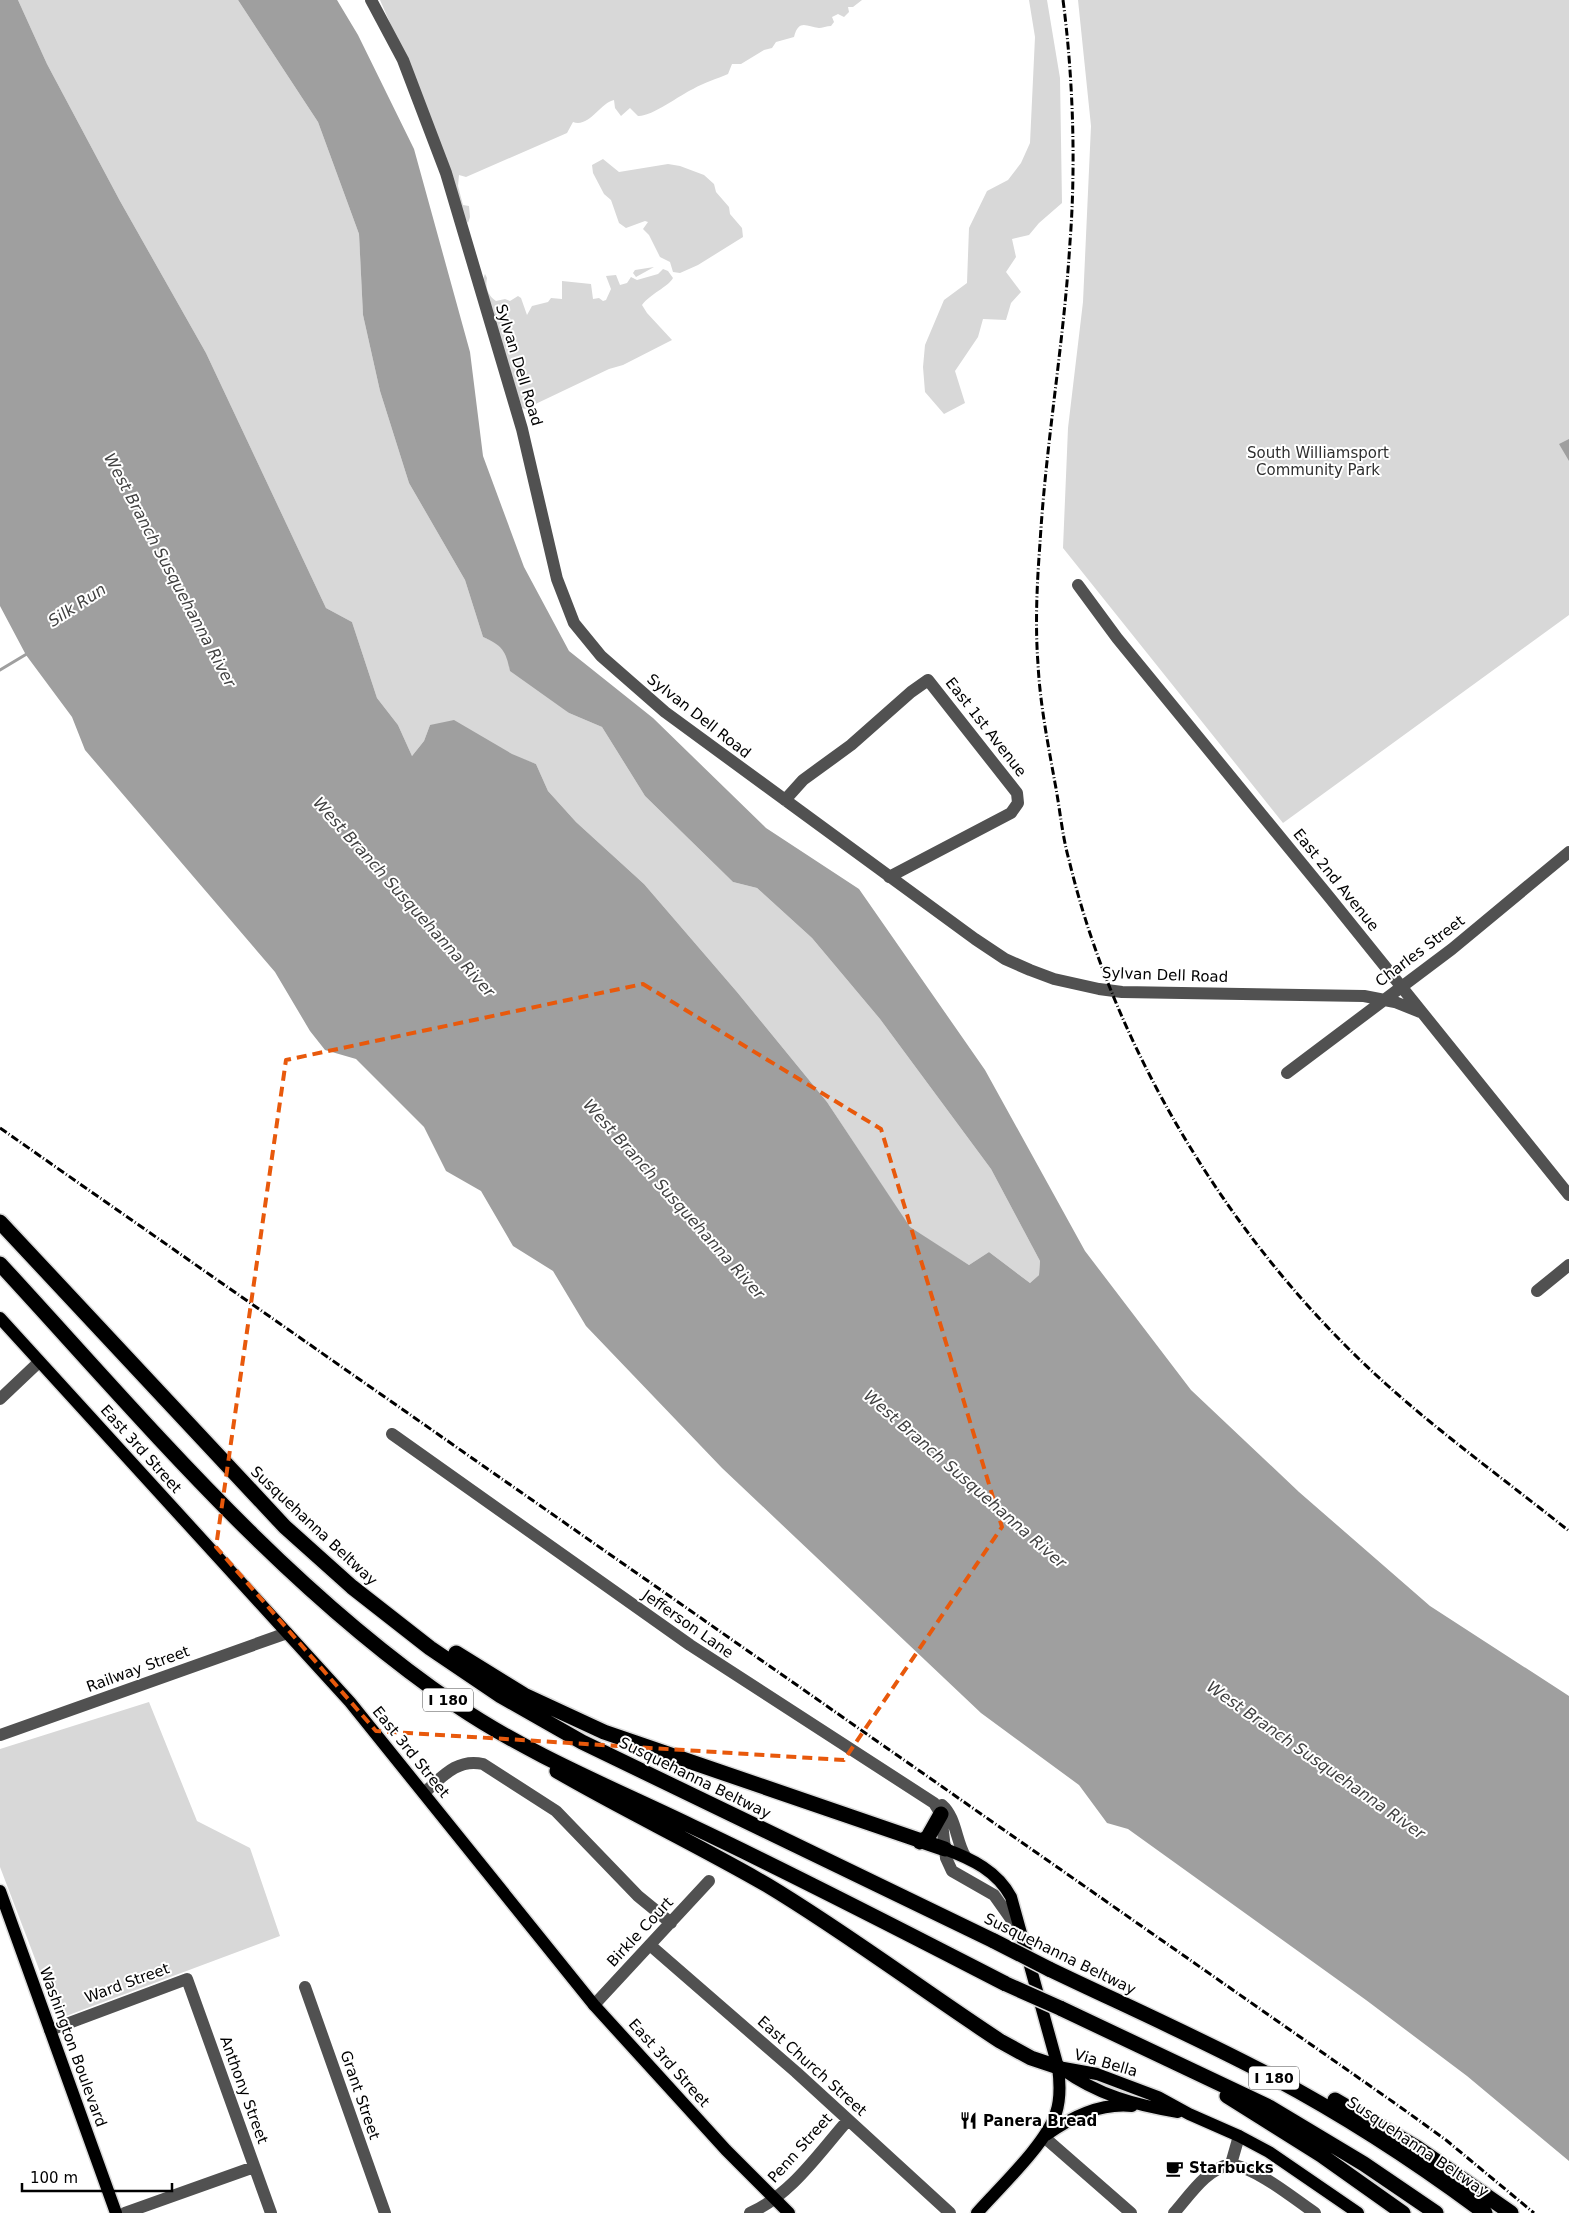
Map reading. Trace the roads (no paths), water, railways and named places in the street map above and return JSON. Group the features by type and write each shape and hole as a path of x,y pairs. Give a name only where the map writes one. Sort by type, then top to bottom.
{"highway":[{"name":"Susquehanna Beltway","path":"0,1222 236,1477 321,1561 430,1648 538,1718 709,1805 1261,2071 1339,2114 1417,2164 1485,2213"},
{"name":"I 180","path":"0,1264 235,1517 325,1604 415,1676 513,1740 798,1878 1006,1984 1269,2107 1364,2164 1436,2213"},
{"path":"321,1561 468,1662 524,1695 560,1713 636,1744 945,1849"},
{"path":"513,1740 565,1776 626,1810 692,1843 768,1886 1000,2041 1031,2058 1058,2067"},
{"path":"920,1842 928,1837 937,1809"},
{"path":"1179,2032 1276,2071 1327,2096 1422,2151 1511,2213"},
{"path":"1146,2049 1281,2129 1403,2213"}],"main road":[{"name":"East 3rd Street","path":"0,1318 375,1731 594,2005 774,2200 789,2213"},
{"path":"945,1849 965,1856 992,1873 1008,1890 1058,2067 1060,2098 1056,2113 1044,2137"},
{"name":"Washington Boulevard","path":"0,1891 116,2213"},
{"name":"Via Bella","path":"1058,2067 1094,2090 1153,2108 1189,2114"},
{"name":"Via Bella","path":"1058,2067 1097,2074 1158,2097 1189,2114 1239,2136 1269,2152 1358,2213"},
{"path":"976,2213 1044,2137 1066,2122 1101,2108 1121,2105 1153,2108"}],"street":[{"name":"Sylvan Dell Road","path":"372,0 403,60 446,172 522,429 557,579 574,623 601,656 665,712 889,877 1005,959 1063,981 1122,992 1338,995 1383,999 1420,1012"},
{"name":"East 2nd Avenue","path":"1078,585 1117,638 1569,1196"},
{"name":"East 1st Avenue","path":"785,800 803,780 851,746 911,692 928,680 1017,793 1018,803 1011,813 889,877"},
{"name":"Charles Street","path":"1287,1073 1383,999 1401,988 1569,852"},
{"path":"1537,1291 1569,1266"},
{"path":"0,1398 40,1362"},
{"name":"Jefferson Lane","path":"392,1434 683,1640 937,1809 941,1805 949,1813 959,1846 965,1856"},
{"name":"Railway Street","path":"0,1735 287,1633"},
{"path":"424,1793 452,1768 470,1762 480,1763 542,1800 556,1811 638,1896 672,1923"},
{"path":"937,1809 948,1865 952,1871 994,1895 1008,1911 1022,1936"},
{"name":"Birkle Court","path":"594,2005 651,1946 709,1881"},
{"name":"East Church Street","path":"651,1946 950,2213"},
{"name":"Ward Street","path":"50,2030 187,1979"},
{"name":"Anthony Street","path":"187,1979 271,2213"},
{"name":"Grant Street","path":"305,1987 385,2213"},
{"name":"Penn Street","path":"750,2213 774,2200 787,2190 848,2120"},
{"path":"1231,2164 1239,2136"},
{"path":"1044,2137 1131,2213"},
{"path":"1174,2213 1210,2173 1231,2164 1240,2166 1260,2177 1315,2213"},
{"path":"125,2213 254,2167"}],"water":[{"name":"West Branch Susquehanna River","path":"0,0 18,0 47,64 120,201 206,353 326,608 352,622 377,698 398,725 412,756 424,741 430,725 454,720 512,754 536,764 548,791 576,822 644,884 737,992 827,1102 910,1227 969,1265 989,1252 1030,1283 1039,1275 1040,1261 991,1169 880,1019 812,938 757,888 733,882 645,796 602,727 569,713 510,671 507,658 499,646 483,637 465,580 409,483 380,391 363,315 359,234 318,122 238,0 337,0 358,35 414,149 470,352 483,456 524,567 569,651 653,718 766,828 859,889 985,1070 1085,1251 1191,1390 1299,1492 1430,1606 1569,1696 1569,2161 1467,2076 1366,2000 1128,1829 1107,1823 1079,1785 981,1713 722,1468 586,1326 553,1271 513,1246 481,1191 446,1171 424,1127 356,1059 325,1050 310,1031 275,972 85,750 72,717 26,655 0,606"},
{"path":"1569,439 1569,461 1559,444"}],"waterway":[{"name":"Silk Run","path":"0,670 30,652"}],"railway":[{"path":"1063,0 1069,59 1072,121 1072,213 1064,317 1043,505 1037,588 1037,634 1042,709 1063,832 1090,933 1117,1006 1150,1077 1189,1145 1232,1211 1280,1274 1332,1332 1387,1385 1454,1441 1569,1531"},
{"path":"0,1128 1396,2104 1446,2140 1534,2213"}],"place":[{"name":"Panera Bread","path":"969,2121"},
{"name":"Starbucks","path":"1175,2168"}],"park label":[{"name":"South Williamsport Community Park","path":"1318,462"}]}
